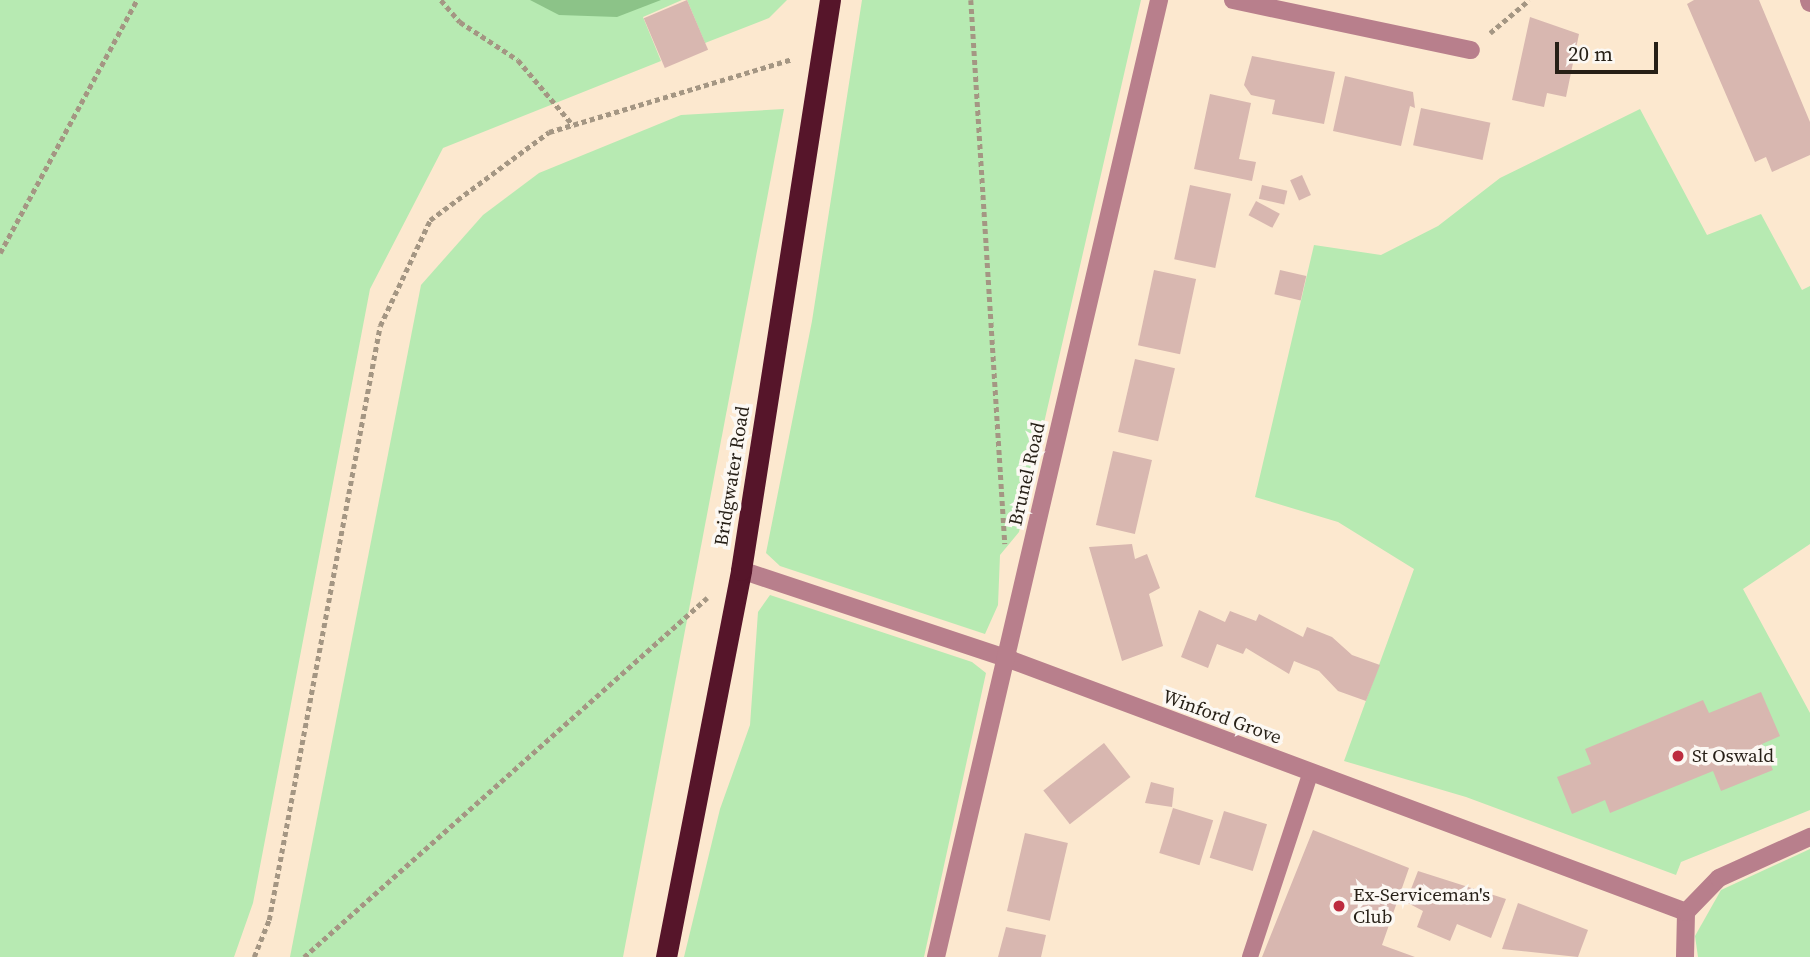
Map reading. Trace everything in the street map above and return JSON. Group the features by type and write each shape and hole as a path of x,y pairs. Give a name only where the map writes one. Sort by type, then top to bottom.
{"highway":[{"name":"Bridgwater Road","path":"666,957 741,570 830,0"}],"street":[{"name":"Brunel Road","path":"936,957 1159,0"},
{"path":"1233,0 1471,50"},
{"name":"Winford Grove","path":"741,570 1006,658 1686,912"},
{"path":"1685,957 1686,912 1719,878 1810,837"}],"lane":[{"path":"1250,957 1311,772"}],"path":[{"path":"0,253 137,0"},
{"path":"441,0 460,22 518,60 572,125"},
{"path":"971,0 1002,538 1024,578"},
{"path":"1471,50 1529,0"},
{"path":"254,957 270,920 380,326 430,220 550,132 823,50"},
{"path":"304,957 708,597 735,599"}],"green space":[{"path":"0,0 682,0 643,17 661,61 443,148 370,289 253,903 234,957 0,957"},
{"path":"530,0 661,0 617,17 559,15"},
{"path":"687,0 787,0 769,18 705,43"},
{"path":"862,0 1141,0 1019,532 1000,555 998,605 985,634 780,566 766,553 812,321"},
{"path":"784,109 623,957 290,957 421,285 483,215 539,173 681,115"},
{"path":"1640,109 1707,235 1761,214 1802,290 1810,286 1810,544 1743,589 1810,713 1810,810 1681,862 1676,875 1466,797 1344,761 1414,569 1338,522 1255,497 1314,245 1381,255 1438,226 1500,178"},
{"path":"770,595 972,662 986,673 924,957 684,957 720,809 750,725 758,612"},
{"path":"1810,849 1810,957 1698,957 1695,936 1721,890"}],"building":[{"path":"687,0 708,50 665,68 644,18"},
{"path":"1694,0 1759,0 1810,122 1810,155 1772,172 1766,157 1755,162 1687,4"},
{"path":"1530,17 1579,34 1566,97 1547,93 1544,107 1512,100"},
{"path":"1252,56 1335,72 1324,124 1272,114 1275,100 1251,95 1244,85"},
{"path":"1345,76 1413,92 1415,108 1410,106 1401,146 1333,131"},
{"path":"1210,94 1251,103 1239,159 1256,162 1252,181 1194,169"},
{"path":"1421,108 1490,123 1483,160 1413,145"},
{"path":"1302,175 1311,195 1299,200 1290,180"},
{"path":"1190,185 1231,194 1215,268 1174,259"},
{"path":"1262,185 1287,191 1284,204 1259,199"},
{"path":"1256,201 1280,214 1272,228 1248,215"},
{"path":"1154,270 1196,279 1180,354 1138,345"},
{"path":"1280,270 1306,276 1301,300 1274,294"},
{"path":"1135,359 1175,368 1158,441 1118,432"},
{"path":"1113,451 1152,460 1135,534 1096,525"},
{"path":"1132,544 1135,559 1147,554 1160,588 1149,594 1163,646 1122,661 1089,547"},
{"path":"1199,610 1225,622 1230,611 1256,621 1259,614 1303,637 1307,627 1332,637 1352,655 1380,665 1366,701 1338,691 1319,671 1294,661 1289,674 1246,648 1243,654 1217,644 1208,668 1181,657"},
{"name":"St Oswald","path":"1761,692 1780,736 1762,744 1773,770 1721,791 1713,771 1610,813 1605,800 1572,814 1557,777 1591,764 1585,749 1703,700 1709,713"},
{"path":"1104,743 1130,777 1070,824 1043,790"},
{"path":"1151,782 1174,788 1172,807 1145,803"},
{"path":"1173,808 1213,820 1199,865 1159,853"},
{"path":"1224,811 1267,824 1253,871 1210,858"},
{"name":"Ex-Serviceman's Club","path":"1313,830 1409,868 1382,945 1415,957 1262,957"},
{"path":"1025,833 1068,843 1050,921 1007,911"},
{"path":"1418,871 1506,899 1491,938 1457,924 1450,941 1417,927 1423,911 1406,902"},
{"path":"1518,903 1588,930 1578,957 1502,949"},
{"path":"1006,927 1046,935 1041,957 998,957"}],"place":[{"name":"St Oswald","path":"1678,756"},
{"name":"Ex-Serviceman's Club","path":"1339,906"}]}
